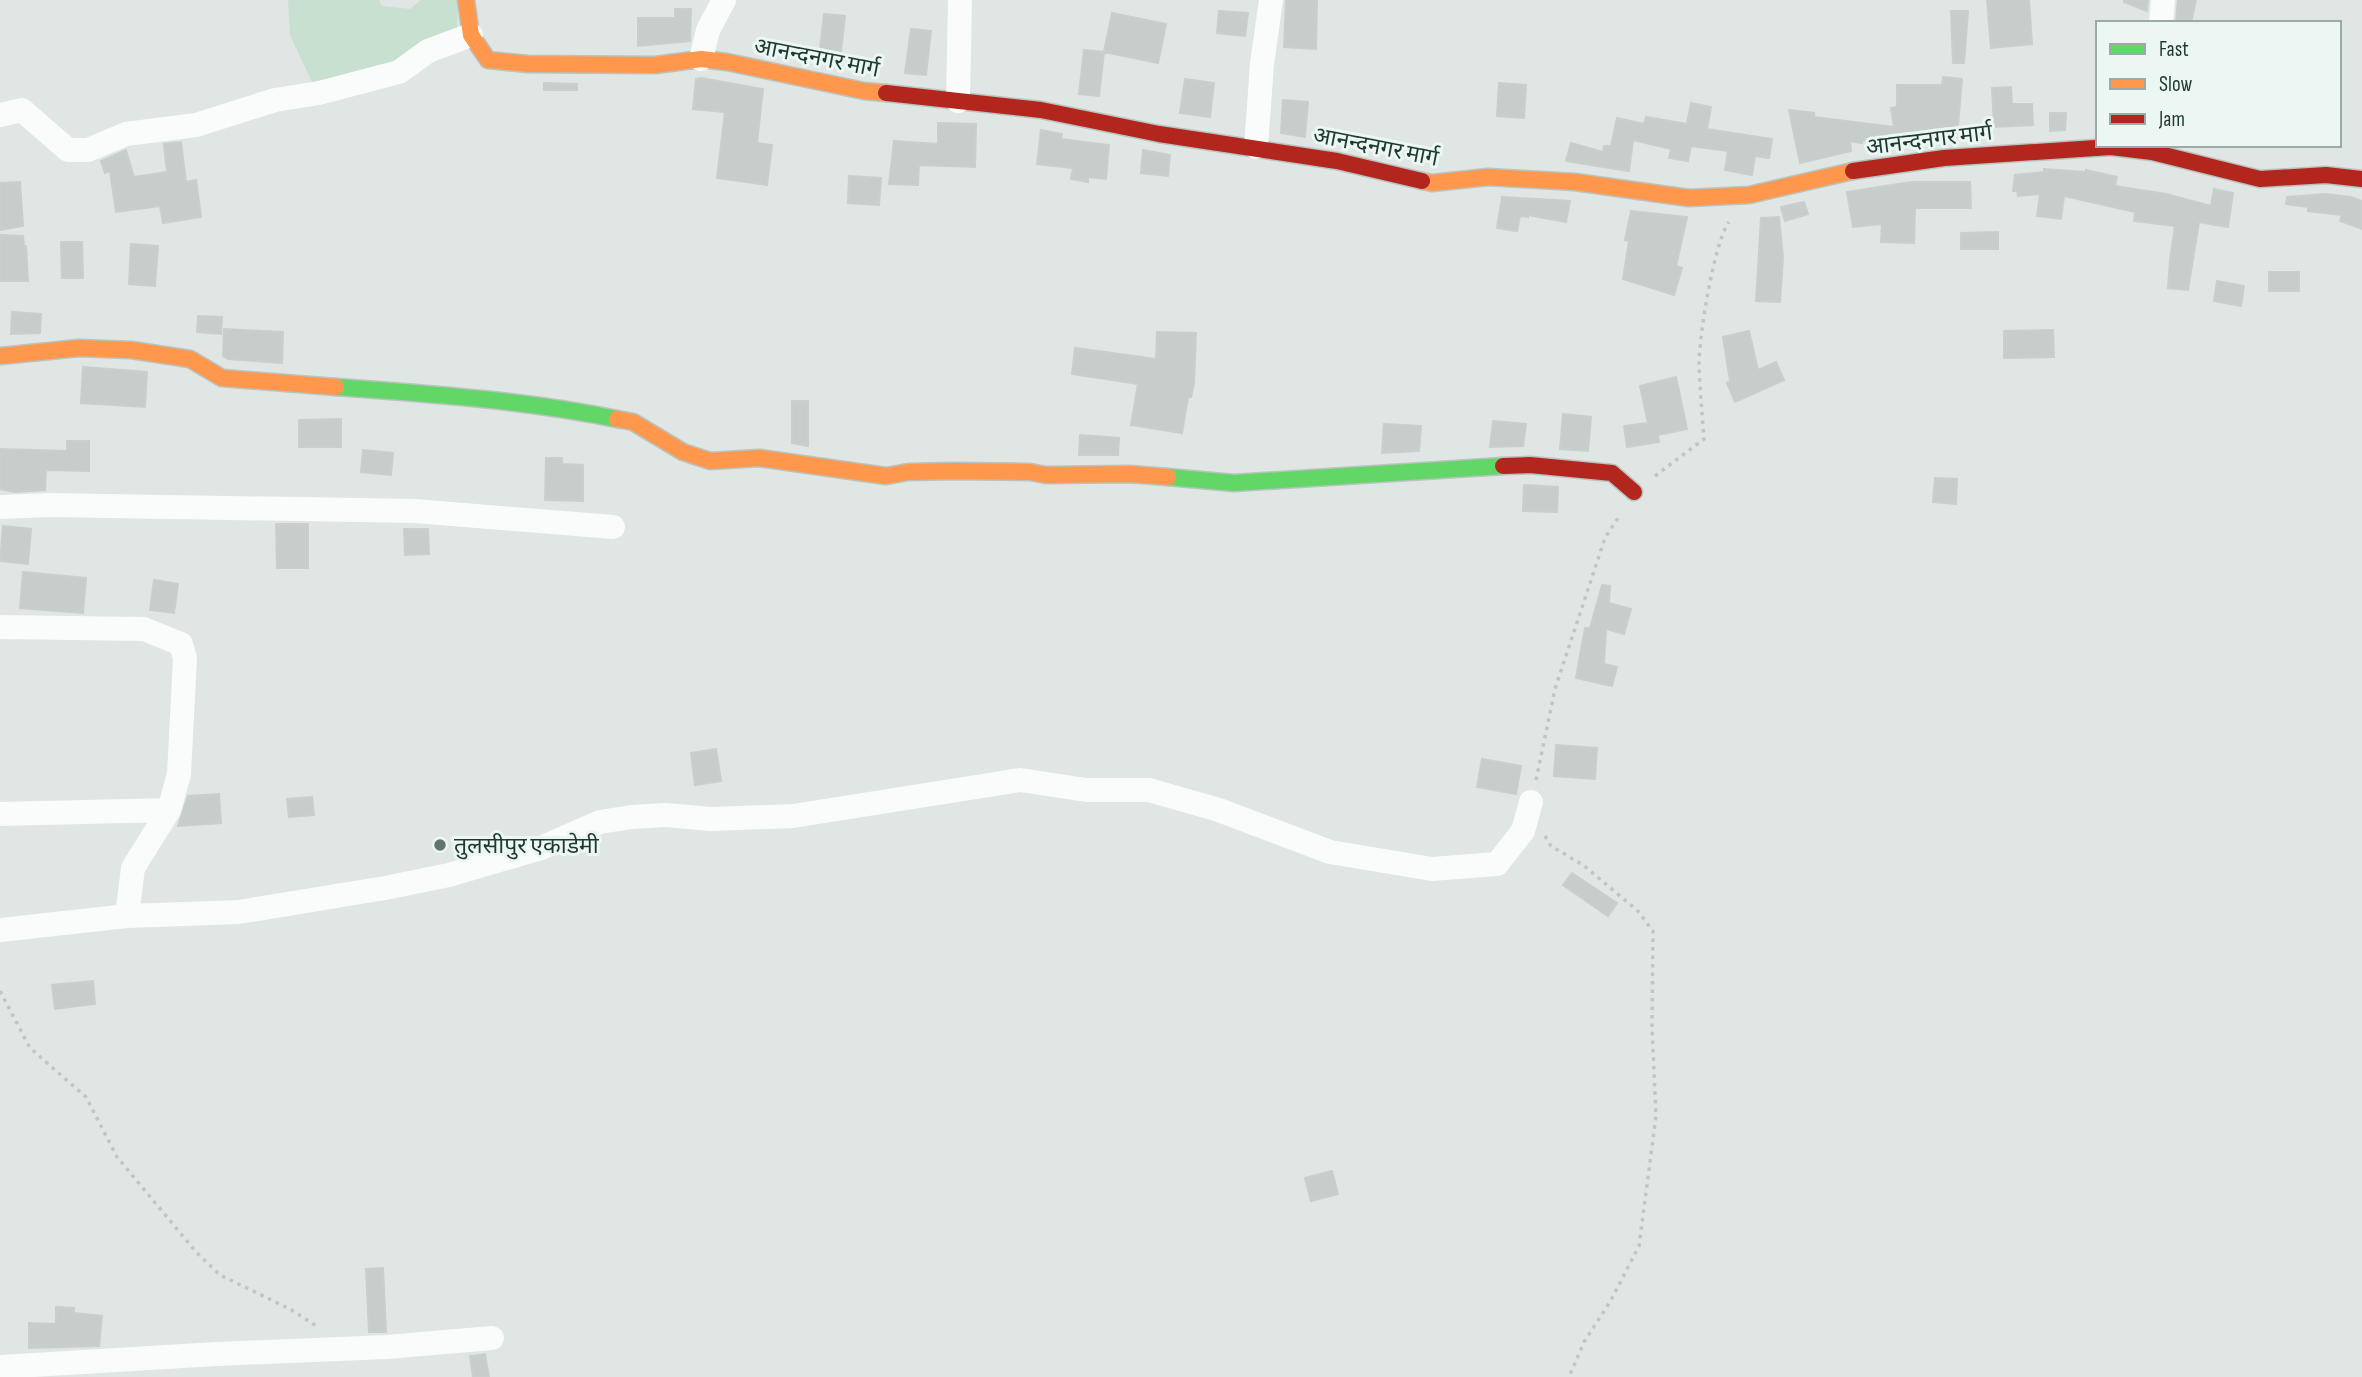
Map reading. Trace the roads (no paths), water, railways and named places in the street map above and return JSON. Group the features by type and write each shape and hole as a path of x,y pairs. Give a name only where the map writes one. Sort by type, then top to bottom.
{"street":[{"path":"0,115 22,110 68,150 88,150 127,134 196,125 275,100 319,93 399,72 428,51 471,35 466,0"},
{"path":"701,59 708,30 724,0"},
{"path":"958,101 960,0"},
{"path":"1256,147 1262,64 1271,0"},
{"path":"2161,21 2163,0"},
{"name":"आनन्दनगर मार्ग","path":"471,35 488,60 528,65 655,65 701,59 864,91 1041,110 1159,134 1337,161 1432,183 1488,177 1575,182 1689,198 1749,195 1860,169 1944,158 2111,147 2152,149 2197,165 2260,179 2326,174 2362,179"},
{"path":"0,356 79,348 131,350 190,359 222,378 468,397 583,412 632,422 683,452 710,461 759,458 886,476 908,472 1030,471 1046,475 1130,474 1234,483 1530,465 1612,473 1634,492"},
{"path":"0,507 50,505 415,511 613,527"},
{"path":"0,626 144,629 181,644 185,658 179,774 169,810 133,868 127,916"},
{"path":"0,930 127,916 239,912 385,888 449,875 541,848 600,822 631,817 711,819 793,816 1020,780 1086,790 1149,790 1219,810 1330,852 1432,869 1497,864 1523,831 1531,802"},
{"path":"0,814 169,810"},
{"path":"0,1367 353,1349 492,1338"}],"place":[{"name":"तुलसीपुर एकाडेमी","path":"440,845"}]}
